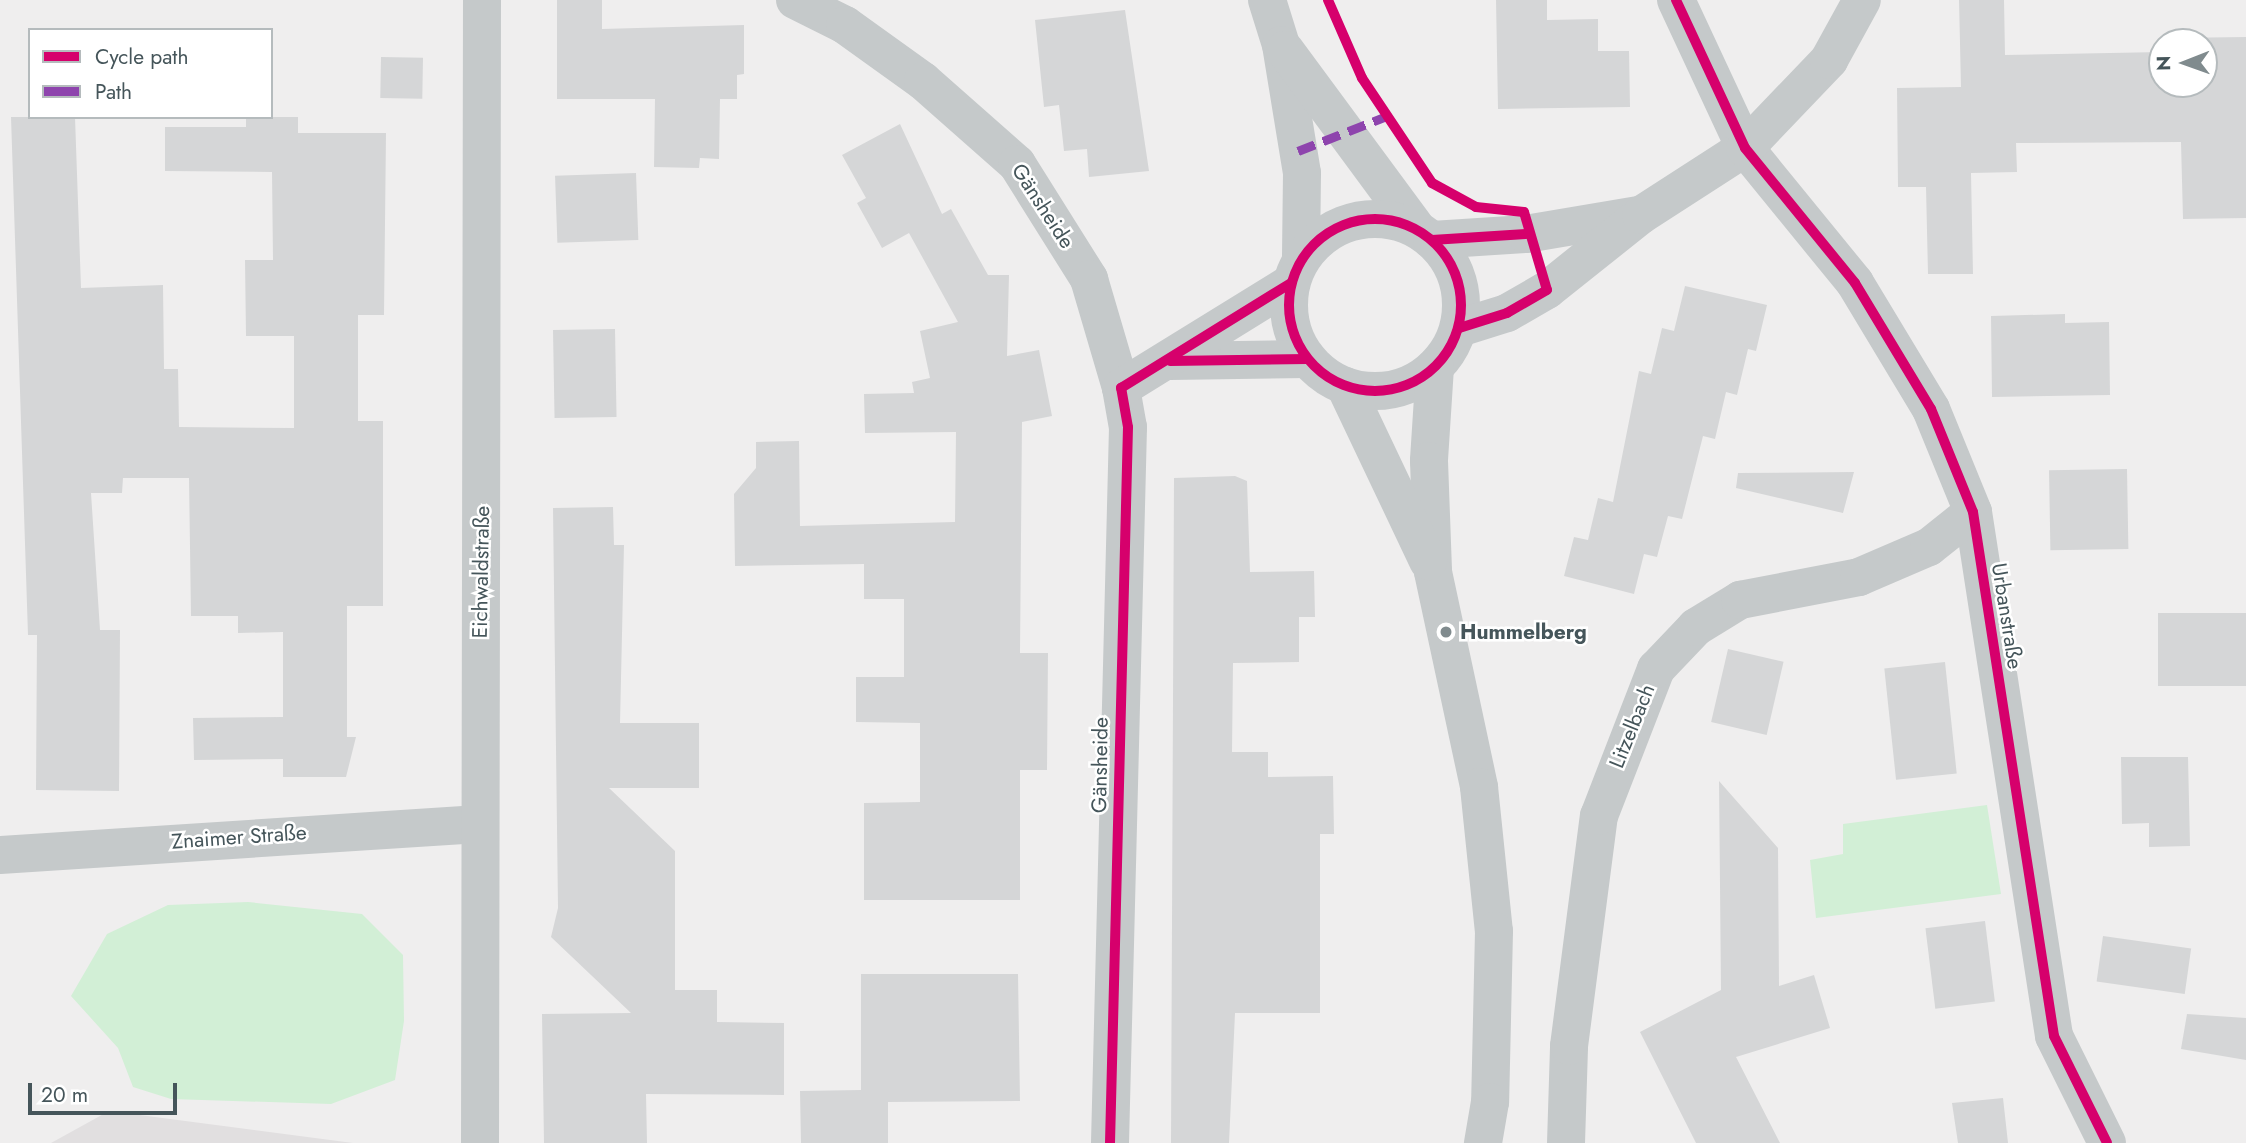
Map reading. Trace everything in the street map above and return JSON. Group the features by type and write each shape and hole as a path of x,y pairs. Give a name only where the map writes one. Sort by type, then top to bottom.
{"street":[{"name":"Eichwaldstraße","path":"480,1143 478,824 482,0"},
{"name":"Gänsheide","path":"795,0 845,25 923,80 1017,164 1089,279 1121,388 1128,428 1110,1143"},
{"path":"1266,0 1281,46 1302,173 1290,323 1307,359 1345,386 1433,572"},
{"name":"Urbanstraße","path":"1676,0 1745,148 1855,283 1931,409 1973,512 2053,1036 2106,1143"},
{"path":"1458,328 1507,313 1547,290 1641,215 1745,148 1829,60 1862,0"},
{"path":"1281,46 1458,280 1458,328 1435,367 1429,461 1433,572 1479,787 1494,931 1490,1102 1483,1143"},
{"path":"1121,388 1170,361 1296,271 1318,239 1365,218 1424,234 1526,234 1641,215"},
{"path":"1170,361 1307,359"},
{"path":"1345,386 1393,390 1435,367"},
{"name":"Litzelbach","path":"1566,1143 1569,1046 1599,816 1656,669 1696,627 1740,600 1859,577 1929,547 1973,512"},
{"name":"Znaimer Straße","path":"0,856 478,824"}],"shaded area":[{"path":"109,1111 353,1143 51,1143"}],"green space":[{"path":"1987,805 2001,894 1816,918 1810,860 1843,854 1843,824"},
{"path":"248,902 362,914 403,955 404,1021 395,1080 331,1104 171,1099 133,1087 118,1048 71,996 107,934 168,905"}],"building":[{"path":"557,0 602,0 602,29 744,25 744,74 737,75 737,99 720,99 719,159 700,158 699,168 654,167 655,99 557,99"},
{"path":"1496,0 1547,0 1547,20 1598,19 1598,51 1629,51 1630,107 1498,109"},
{"path":"1959,0 2004,0 2005,55 2148,52 2148,98 2218,98 2218,37 2246,37 2246,218 2183,219 2181,142 2016,143 2017,172 1971,173 1973,274 1928,274 1926,187 1898,187 1897,88 1961,87"},
{"path":"1125,10 1149,171 1089,177 1087,149 1064,151 1059,105 1044,107 1035,20"},
{"path":"381,57 423,58 422,99 380,98"},
{"path":"11,117 75,119 81,288 163,285 164,369 178,369 179,427 294,428 294,336 246,336 245,260 273,260 272,172 165,171 165,127 246,127 246,119 298,117 298,133 386,133 384,315 358,315 358,421 383,421 383,606 347,606 347,737 356,737 346,777 283,777 283,759 194,760 193,718 283,717 283,632 238,633 238,616 191,616 189,478 123,478 122,493 91,493 100,630 120,630 119,791 36,790 37,635 28,635"},
{"path":"900,124 942,214 951,209 988,275 1009,275 1007,356 1039,350 1052,416 1022,422 1020,653 1048,653 1047,770 1020,770 1020,900 864,900 864,803 920,802 920,723 856,722 856,677 904,677 904,599 864,599 864,564 735,566 734,494 756,468 756,442 799,441 800,526 955,522 956,432 865,433 864,394 914,393 912,382 930,378 920,331 958,322 909,233 882,248 857,203 866,198 842,155"},
{"path":"636,173 638,240 557,243 555,176"},
{"path":"1685,286 1767,305 1756,351 1748,349 1737,395 1726,392 1715,439 1703,436 1682,519 1668,516 1657,557 1644,554 1634,594 1564,576 1574,537 1588,540 1598,498 1613,502 1639,371 1651,374 1662,328 1674,331"},
{"path":"2065,314 2065,323 2109,322 2110,395 1992,397 1991,316"},
{"path":"615,329 617,417 555,418 553,330"},
{"path":"2127,469 2128,549 2050,550 2049,470"},
{"path":"1854,472 1843,513 1736,488 1738,473"},
{"path":"1235,476 1247,481 1250,572 1314,571 1315,617 1299,617 1299,662 1233,663 1232,752 1268,752 1268,777 1333,776 1334,834 1320,834 1320,1013 1235,1013 1229,1143 1171,1143 1174,478"},
{"path":"613,507 614,545 624,545 620,723 699,723 699,788 609,788 675,851 675,990 717,990 717,1022 784,1023 784,1095 646,1094 647,1143 544,1143 542,1014 631,1013 551,937 558,908 553,508"},
{"path":"2158,613 2246,613 2246,686 2158,686"},
{"path":"1728,649 1784,662 1767,735 1711,722"},
{"path":"1945,662 1957,773 1896,780 1884,668"},
{"path":"2121,757 2188,757 2190,846 2149,847 2149,823 2122,824"},
{"path":"1719,781 1778,848 1779,986 1814,975 1830,1028 1736,1057 1780,1143 1696,1143 1640,1032 1721,990"},
{"path":"1985,921 1995,1001 1935,1009 1925,928"},
{"path":"2103,936 2191,948 2185,994 2097,982"},
{"path":"861,974 1018,974 1020,1101 888,1102 888,1143 801,1143 800,1091 861,1090"},
{"path":"2187,1014 2246,1018 2246,1060 2181,1049"},
{"path":"2003,1098 2008,1143 1958,1143 1952,1103"}],"marked path":[{"path":"1298,151 1387,116 1384,112"}],"cycle path":[{"path":"1328,0 1362,78 1432,183 1476,207 1524,212 1547,290 1507,313 1459,328"},
{"path":"1676,0 1745,148 1855,283 1931,409 1973,512 2054,1036 2107,1143"},
{"path":"1375,219 1408,225 1436,244 1455,272 1461,305 1455,338 1436,366 1408,385 1375,391 1342,385 1314,366 1295,338 1289,305 1295,272 1314,244 1342,225 1375,219"},
{"path":"1432,240 1526,234"},
{"path":"1110,1143 1128,427 1121,388 1291,283"},
{"path":"1170,361 1307,359"}],"place":[{"name":"Hummelberg","path":"1446,632"}]}
